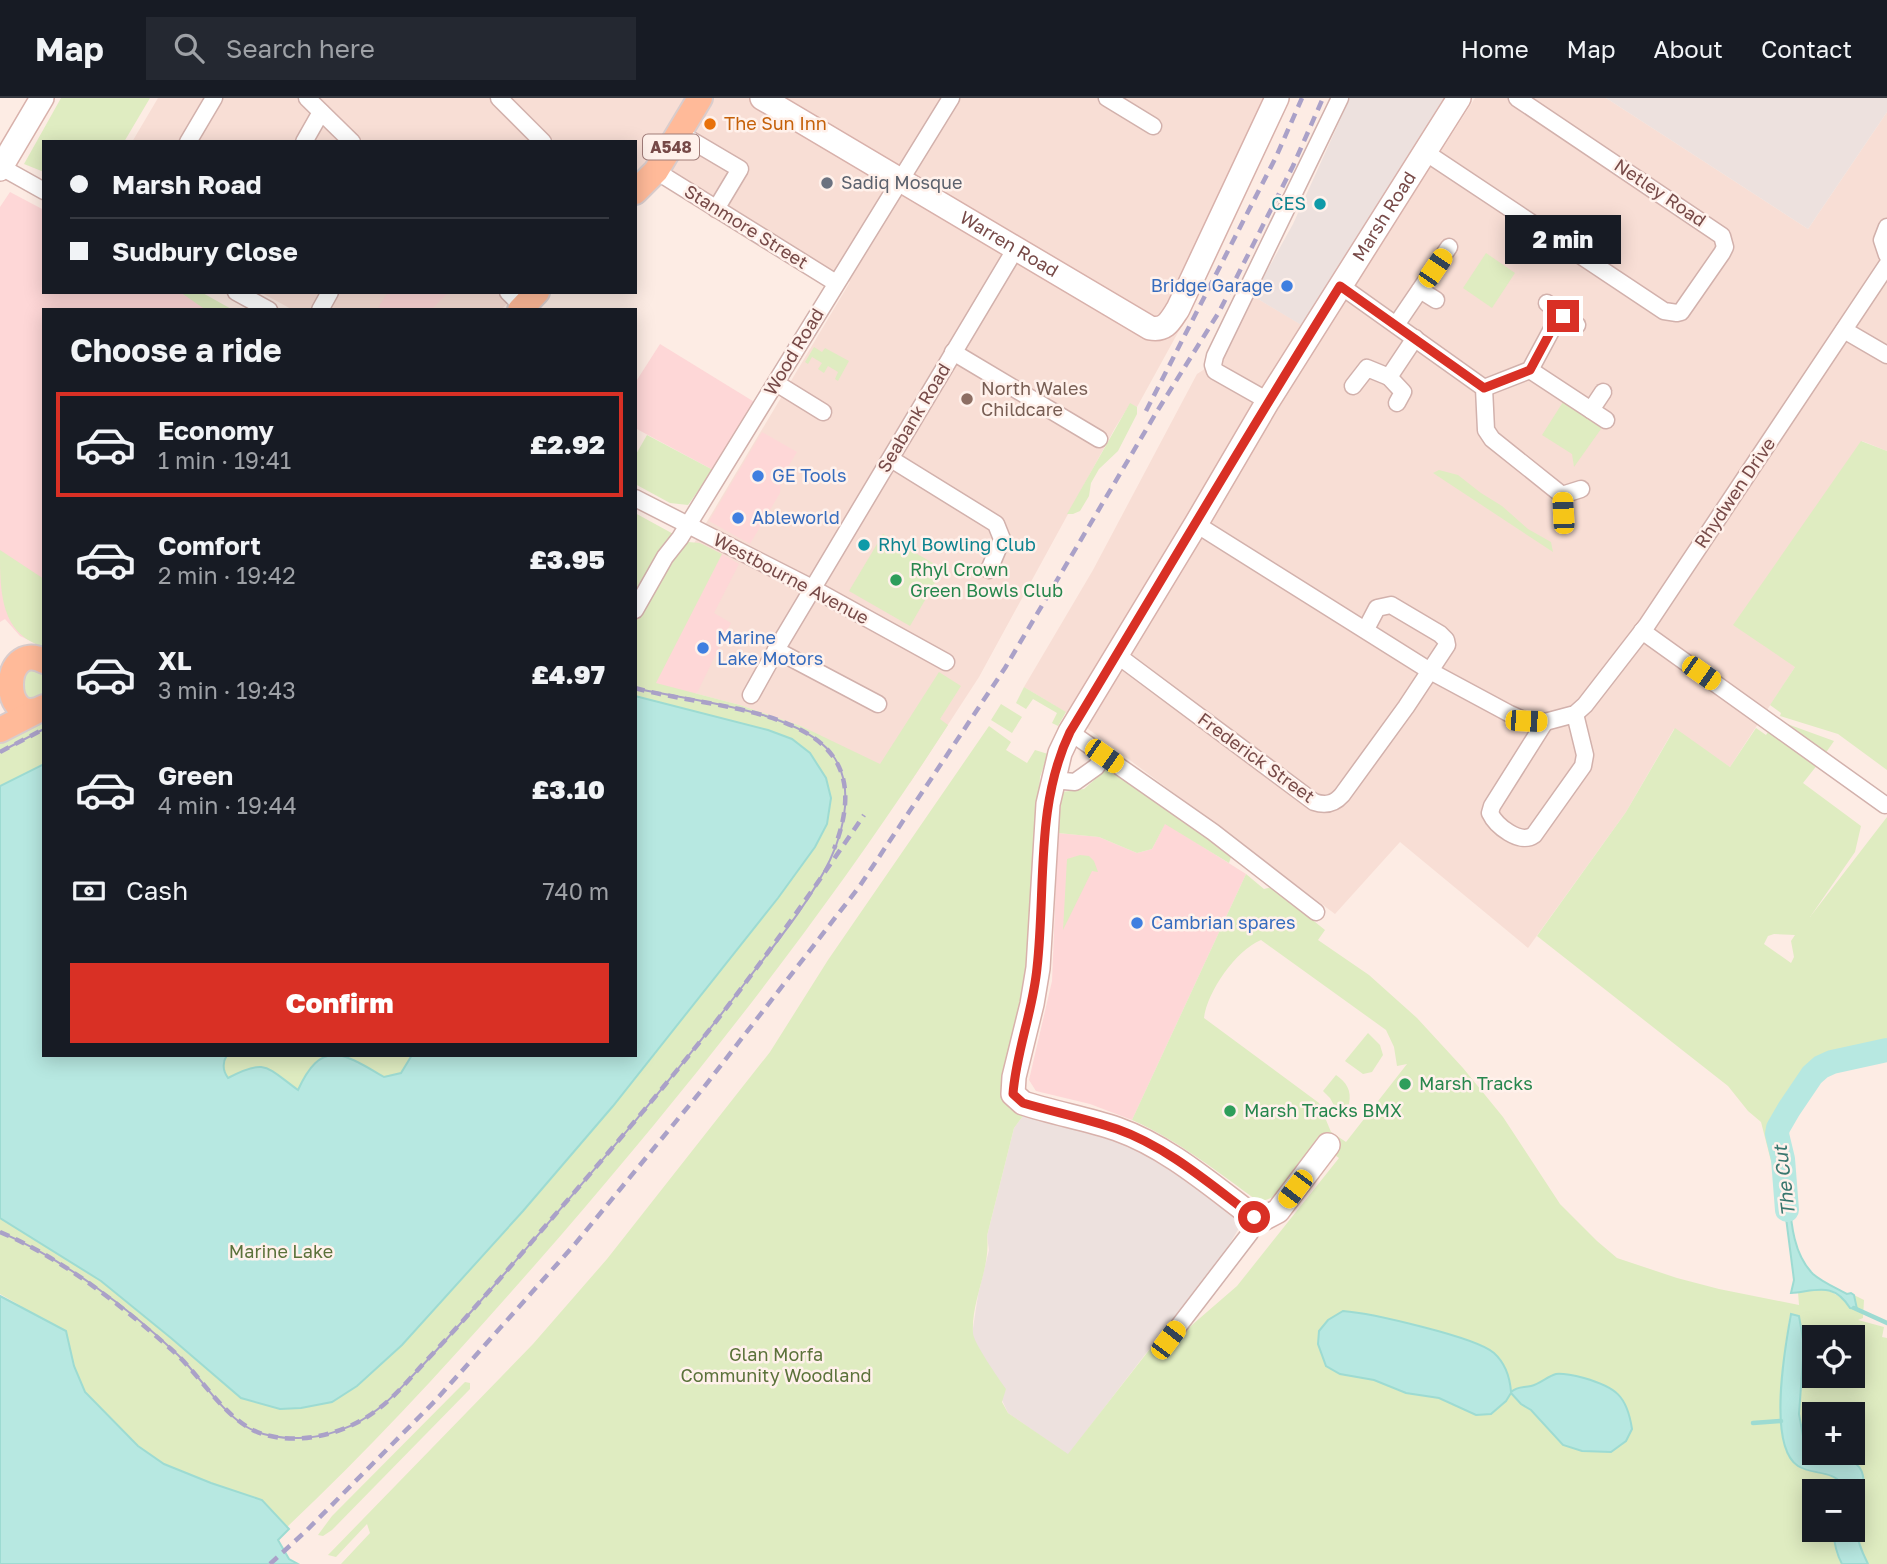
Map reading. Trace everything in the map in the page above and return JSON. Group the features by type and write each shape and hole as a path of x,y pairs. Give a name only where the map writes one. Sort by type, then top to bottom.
{"main road":[{"name":"A548","path":"637,190 656,172 700,98"},
{"path":"41,708 24,710 2,696 8,672 17,662 31,657 42,660"},
{"path":"0,730 41,708"}],"street":[{"path":"42,98 1,168 42,190"},
{"path":"189,140 214,98"},
{"path":"307,98 350,140"},
{"name":"Warren Road","path":"762,98 1150,328 1158,329 1166,327 1178,309 1277,98"},
{"name":"Wood Road","path":"637,606 665,556 673,550 951,98"},
{"path":"1107,98 1153,126"},
{"path":"1268,401 1215,371 1214,356 1340,98"},
{"name":"Marsh Road","path":"1254,1217 1188,1167 1151,1144 1118,1129 1023,1103 1013,1094 1014,1077 1038,968 1048,804 1052,780 1070,732 1268,401 1459,98"},
{"name":"Netley Road","path":"1425,152 1664,311 1676,313 1687,307 1725,247 1722,236 1517,98"},
{"path":"509,101 541,140"},
{"path":"305,140 321,112"},
{"path":"679,133 747,168 716,209"},
{"name":"Stanmore Street","path":"656,172 836,282"},
{"path":"1887,227 1882,240 1887,255"},
{"path":"1396,325 1449,247"},
{"name":"Seabank Road","path":"751,695 1016,248"},
{"name":"Rhydwen Drive","path":"1574,714 1585,705 1642,631 1887,265"},
{"path":"1340,286 1484,388"},
{"path":"1420,290 1436,300"},
{"path":"240,294 265,308"},
{"path":"1547,303 1577,325"},
{"path":"1484,388 1530,370 1552,329 1563,316"},
{"path":"1844,330 1887,355"},
{"path":"1389,376 1415,338"},
{"path":"953,352 1099,439"},
{"path":"1353,386 1367,368 1389,376 1403,392 1397,403"},
{"path":"1530,370 1606,420"},
{"path":"776,383 823,412"},
{"path":"1484,388 1486,430 1492,439 1562,495 1563,513"},
{"path":"1591,410 1603,393"},
{"path":"891,459 996,524 1002,539 989,570"},
{"path":"1562,495 1581,489"},
{"name":"Westbourne Avenue","path":"637,499 813,588 946,662"},
{"path":"1196,524 1430,671 1510,714 1526,721 1545,722 1574,714 1585,755 1583,766 1534,835 1522,839 1493,820 1489,813 1545,722"},
{"path":"1366,629 1377,608 1386,604 1440,634 1446,640 1446,649 1430,671"},
{"path":"1642,631 1885,805"},
{"path":"776,650 878,704"},
{"name":"Frederick Street","path":"1117,655 1314,802 1324,804 1331,804 1342,795 1430,671"},
{"path":"1070,732 1213,832 1316,912"},
{"path":"1052,780 1075,782 1096,767 1104,756"},
{"path":"1168,1340 1250,1233 1254,1217 1263,1219 1278,1211 1328,1145"}],"shaded area":[{"path":"158,98 1268,98 1162,317 1181,327 1137,407 1130,404 1115,428 979,677 910,783 801,726 740,705 655,683 693,545 850,282 649,161 637,172 637,140 133,140"},
{"path":"1350,98 1450,98 1303,326 1253,296 1293,224"},
{"path":"1475,98 1606,98 1808,229 1887,112 1887,451 1862,441 1795,667 1730,767 1674,729 1626,812 1528,948 1400,842 1335,914 1067,713 1024,687 1093,570 1197,374 1219,360 1253,296 1322,337"},
{"path":"1606,98 1887,98 1887,112 1808,229"},
{"path":"10,192 42,209 42,294 197,294 222,308 42,308 42,646 20,636 5,619 0,622 0,207"},
{"path":"264,294 516,294 503,308 289,308"},
{"path":"387,294 447,294 433,308 378,308"},
{"path":"660,344 756,403 713,470 637,429 637,380"},
{"path":"762,432 797,452 781,479 780,493 750,544 709,521"},
{"path":"722,554 739,564 714,613 731,623 698,691 694,695 655,683"},
{"path":"1165,823 1246,874 1132,1120 1090,1104 1036,1091 1029,1080 1052,981 1058,833 1099,837 1137,853 1152,849"},
{"path":"1023,1116 1094,1130 1144,1148 1238,1214 1239,1228 1229,1245 1068,1455 1008,1413 972,1335 989,1250 987,1236 1014,1128"}],"green space":[{"path":"61,98 150,98 125,140 42,140 42,171 24,164"},
{"path":"1486,253 1515,273 1492,308 1463,288"},
{"path":"183,294 205,294 229,308 203,308"},
{"path":"814,347 822,352 825,348 849,361 838,381 835,379 838,372 828,366 824,373 818,369 822,363 812,357 808,364 805,362"},
{"path":"1563,402 1599,425 1601,429 1574,467 1572,454 1542,435"},
{"path":"1130,403 1137,407 1137,414 1118,451 1099,469 1080,511 1067,514"},
{"path":"647,435 713,470 688,505 670,503 637,485 637,452"},
{"path":"1861,441 1887,451 1887,770 1838,734 1780,716 1781,713 1770,705 1795,667 1733,625"},
{"path":"1439,470 1458,475 1502,506 1528,529 1551,542 1553,552 1433,473"},
{"name":"Marine Lake","path":"637,514 688,542 700,543 722,554 656,683 740,705 801,726 880,764 939,672 961,686 940,719 948,725 904,792 812,923 715,1050 614,1173 496,1309 359,1457 264,1552 202,1538 0,1296 21,1306 0,1294 0,744 42,723 42,1057 637,1057"},
{"name":"Rhyl Crown Green Bowls Club","path":"883,534 943,569 910,626 849,591"},
{"path":"0,550 42,578 42,646 29,641 11,622 2,596"},
{"path":"24,670 42,672 42,697 24,699 17,677"},
{"path":"1024,687 1066,712 1058,726 1052,723 1057,713 1033,699 1026,709 1016,703"},
{"path":"1001,704 1022,717 1012,733 991,720"},
{"path":"1779,721 1834,741 1825,754"},
{"name":"Glan Morfa Community Woodland","path":"989,726 1011,742 1006,750 1027,763 1035,750 1048,754 1040,777 1029,966 1003,1091 1009,1108 1023,1116 1014,1128 987,1236 986,1260 973,1321 974,1338 1006,1389 1002,1402 1008,1413 1068,1454 1164,1331 1177,1342 1185,1331 1237,1286 1339,1158 1322,1146 1288,1187 1270,1199 1259,1202 1182,1147 1132,1120 1246,874 1264,889 1272,887 1325,930 1318,940 1369,975 1417,1018 1503,1117 1560,1204 1617,1258 1719,1289 1799,1305 1798,1292 1815,1288 1832,1292 1856,1308 1854,1295 1864,1300 1863,1318 1858,1320 1884,1327 1882,1337 1887,1338 1887,1564 1868,1564 1860,1543 1865,1542 1865,1479 1857,1479 1838,1465 1865,1465 1865,1402 1802,1402 1802,1430 1799,1414 1802,1373 1802,1388 1865,1388 1865,1325 1802,1325 1802,1333 1799,1316 1790,1315 1780,1395 1783,1438 1789,1455 1798,1466 1836,1479 1802,1479 1802,1542 1835,1542 1842,1564 341,1564 370,1533 367,1524 336,1557 328,1555 533,1344 607,1259 770,1052 828,960","holes":["1261,940 1386,1030 1394,1047 1397,1066 1407,1064 1346,1142 1331,1132 1319,1103 1204,1018 1211,996 1224,973 1242,953"]},
{"path":"1675,728 1730,767 1756,728 1766,735 1771,728 1818,764 1803,783 1861,826 1855,852 1810,917 1887,817 1887,1044 1829,1058 1813,1067 1776,1120 1773,1138 1779,1164 1772,1165 1761,1122 1748,1111 1728,1086 1537,936 1626,812","holes":["1774,934 1795,935 1791,941 1794,957 1791,963 1764,944 1768,936"]},
{"path":"1108,768 1232,854 1229,863 1165,824 1152,849 1137,853 1099,837 1058,833 1062,792 1084,789"},
{"path":"1080,855 1089,856 1098,872 1092,871 1063,930 1067,859"},
{"path":"1368,1033 1380,1045 1383,1055 1372,1072 1363,1074 1345,1061"},
{"path":"1336,1075 1345,1084 1350,1095 1349,1104 1341,1112 1337,1111 1323,1091"},
{"path":"465,1382 470,1383 470,1389 332,1530 323,1536 318,1535 332,1516"}],"water":[{"name":"Marine Lake","path":"637,697 768,730 792,739 810,753 826,778 831,798 827,824 815,847 778,898 613,1106 402,1345 357,1386 332,1402 280,1409 241,1398 101,1281 0,1218 0,786 42,765 42,1057 226,1057 224,1067 228,1078 250,1068 265,1068 298,1090 316,1063 325,1057 345,1057 384,1077 401,1073 411,1057 637,1057"},
{"path":"1787,1178 1792,1229 1799,1253 1813,1274 1847,1294 1854,1295 1857,1309 1850,1308 1837,1294 1830,1291 1791,1293 1794,1280 1781,1179"},
{"path":"0,1296 66,1331 74,1366 85,1392 138,1446 164,1464 262,1500 289,1529 278,1540 289,1559 298,1564 0,1564"},
{"path":"1343,1311 1422,1327 1483,1347 1501,1361 1511,1392 1556,1374 1595,1381 1611,1389 1623,1400 1632,1429 1626,1441 1611,1452 1582,1451 1563,1445 1531,1410 1511,1393 1491,1414 1476,1415 1439,1398 1406,1393 1374,1380 1340,1374 1326,1366 1318,1344 1319,1331 1328,1320"},
{"path":"1791,1314 1799,1316 1802,1333 1799,1414 1802,1465 1857,1465 1863,1479 1836,1479 1809,1471 1798,1466 1789,1455 1783,1438 1781,1418 1785,1349"},
{"path":"1859,1542 1868,1564 1842,1564 1835,1543"}],"waterway":[{"name":"The Cut","path":"1787,1210 1783,1159 1777,1134 1789,1109 1812,1075 1821,1067 1887,1050"},
{"path":"1854,1308 1887,1323"},
{"path":"1753,1423 1781,1421"}],"tram line":[{"path":"0,1232 48,1256 117,1303 178,1355 226,1410 251,1429 282,1437 306,1438 328,1434 349,1426 384,1404 506,1272 688,1057 801,908 830,860 840,834 845,806 843,778 831,753 815,738 793,726 740,709 637,688"},
{"path":"0,752 42,730"}],"railway":[{"path":"1146,411 1276,157 1302,98"},
{"path":"270,1564 435,1401 575,1244 701,1091 859,887 1005,668 1219,312 1293,166 1323,98"},
{"path":"637,688 752,712 789,724 819,742 839,767 845,802 834,849"},
{"path":"0,752 42,730"},
{"path":"0,1232 69,1269 112,1300 172,1350 227,1411 252,1430 295,1439 324,1435 352,1425 377,1410 402,1387 487,1294 624,1135 740,991 864,815"}],"place":[{"name":"The Sun Inn","path":"710,124"},
{"name":"Sadiq Mosque","path":"827,183"},
{"name":"CES","path":"1320,204"},
{"name":"Bridge Garage","path":"1287,286"},
{"name":"North Wales Childcare","path":"967,399"},
{"name":"GE Tools","path":"758,476"},
{"name":"Ableworld","path":"738,518"},
{"name":"Rhyl Bowling Club","path":"864,545"},
{"name":"Rhyl Crown Green Bowls Club","path":"896,580"},
{"name":"Marine Lake Motors","path":"703,648"},
{"name":"Cambrian spares","path":"1137,923"},
{"name":"Marsh Tracks","path":"1405,1084"},
{"name":"Marsh Tracks BMX","path":"1230,1111"}],"route":[{"path":"1254,1217 1188,1167 1151,1144 1118,1129 1023,1103 1013,1094 1014,1077 1038,968 1048,804 1060,753 1268,401 1340,286 1484,388 1530,370 1542,345 1563,316"}]}
